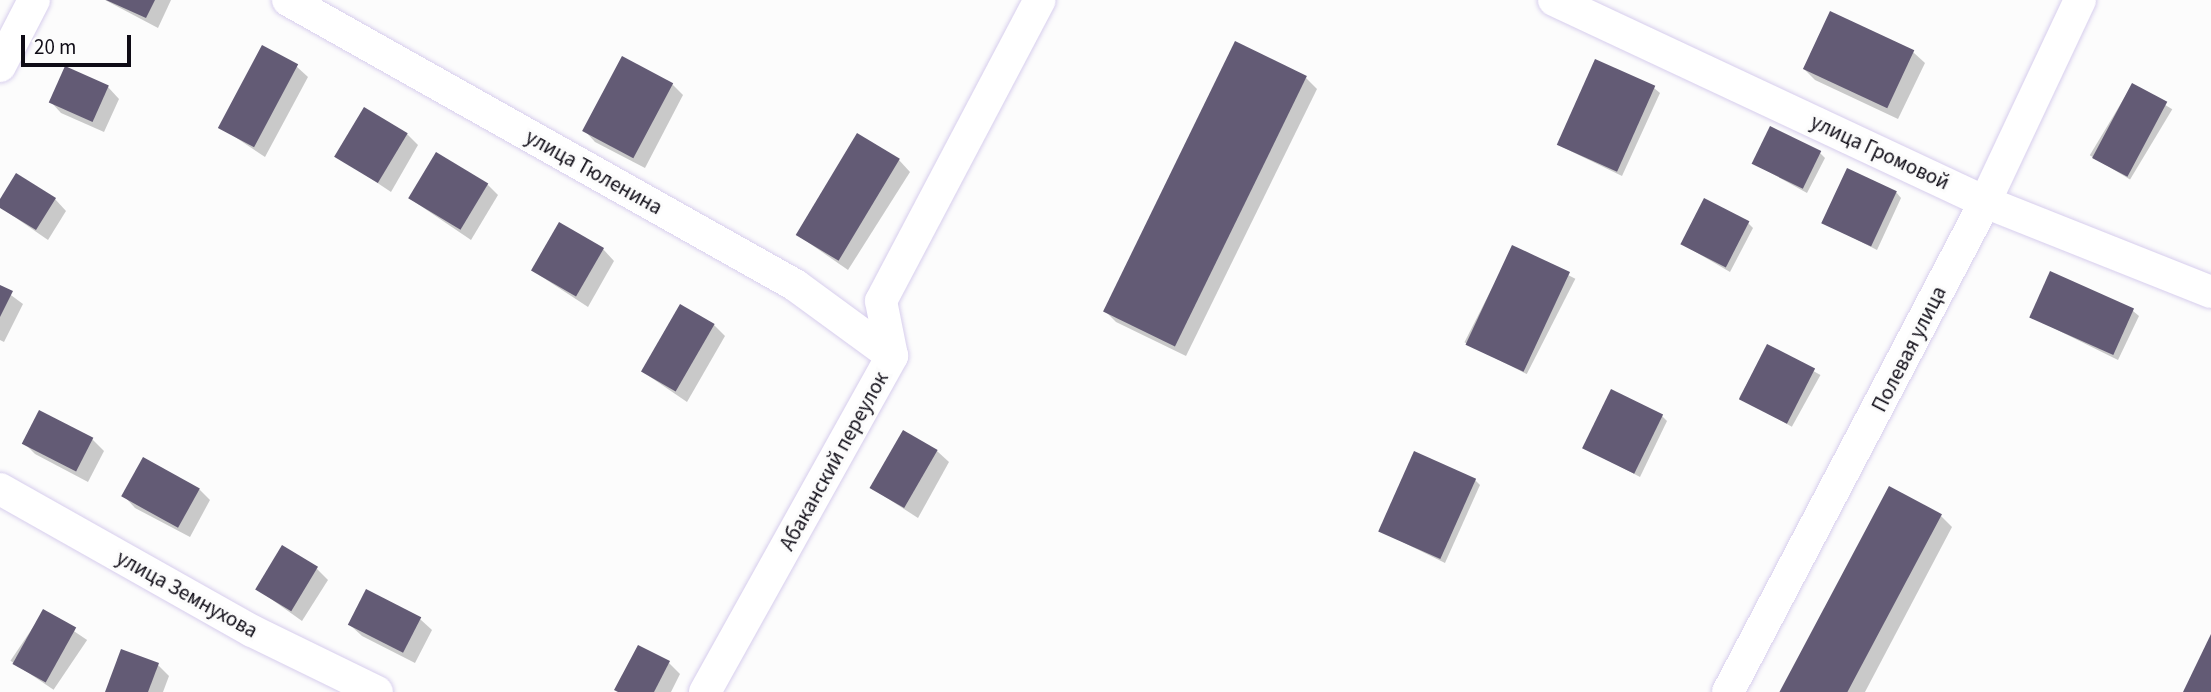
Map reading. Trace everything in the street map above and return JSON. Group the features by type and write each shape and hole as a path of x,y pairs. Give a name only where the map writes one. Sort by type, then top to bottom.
{"street":[{"path":"0,66 34,0"},
{"name":"улица Тюленина","path":"288,0 795,285 892,356"},
{"name":"Абаканский переулок","path":"705,692 892,356 881,301 1040,0"},
{"name":"улица Громовой","path":"1554,0 1985,202 2211,292"},
{"name":"Полевая улица","path":"1728,692 1985,202 2080,0"},
{"name":"улица Земнухова","path":"0,489 252,631 377,692"}],"building":[{"path":"106,0 155,0 146,18"},
{"path":"1830,11 1914,50 1887,108 1803,69"},
{"path":"1235,41 1307,76 1175,347 1103,312"},
{"path":"262,45 298,64 254,147 218,128"},
{"path":"622,56 673,83 633,158 582,131"},
{"path":"1595,59 1655,86 1617,172 1557,145"},
{"path":"65,66 109,86 93,122 49,103"},
{"path":"2132,83 2167,102 2127,177 2092,158"},
{"path":"364,107 408,133 378,183 334,157"},
{"path":"1770,126 1821,151 1803,189 1752,164"},
{"path":"857,133 900,159 839,261 796,235"},
{"path":"436,152 488,183 460,230 408,198"},
{"path":"1847,168 1897,191 1871,247 1821,223"},
{"path":"16,173 56,198 36,230 0,208 0,199"},
{"path":"1704,198 1749,221 1726,267 1680,244"},
{"path":"559,222 604,248 576,296 531,270"},
{"path":"1512,245 1570,272 1524,372 1466,345"},
{"path":"2050,271 2134,308 2113,355 2029,318"},
{"path":"0,285 13,291 0,317"},
{"path":"680,304 715,324 676,392 641,372"},
{"path":"1767,344 1815,369 1787,424 1739,399"},
{"path":"1611,389 1663,414 1634,474 1582,448"},
{"path":"39,410 93,438 76,472 22,444"},
{"path":"903,430 938,450 904,508 870,488"},
{"path":"1414,451 1476,479 1440,559 1378,531"},
{"path":"143,457 200,489 178,528 121,496"},
{"path":"1889,486 1942,514 1847,692 1779,692"},
{"path":"282,545 318,567 291,611 255,590"},
{"path":"366,589 421,617 403,653 348,625"},
{"path":"43,609 76,627 46,683 12,664"},
{"path":"2211,634 2211,692 2183,692"},
{"path":"638,645 670,661 654,692 618,692 614,690"},
{"path":"121,649 159,663 148,692 105,692"}]}
